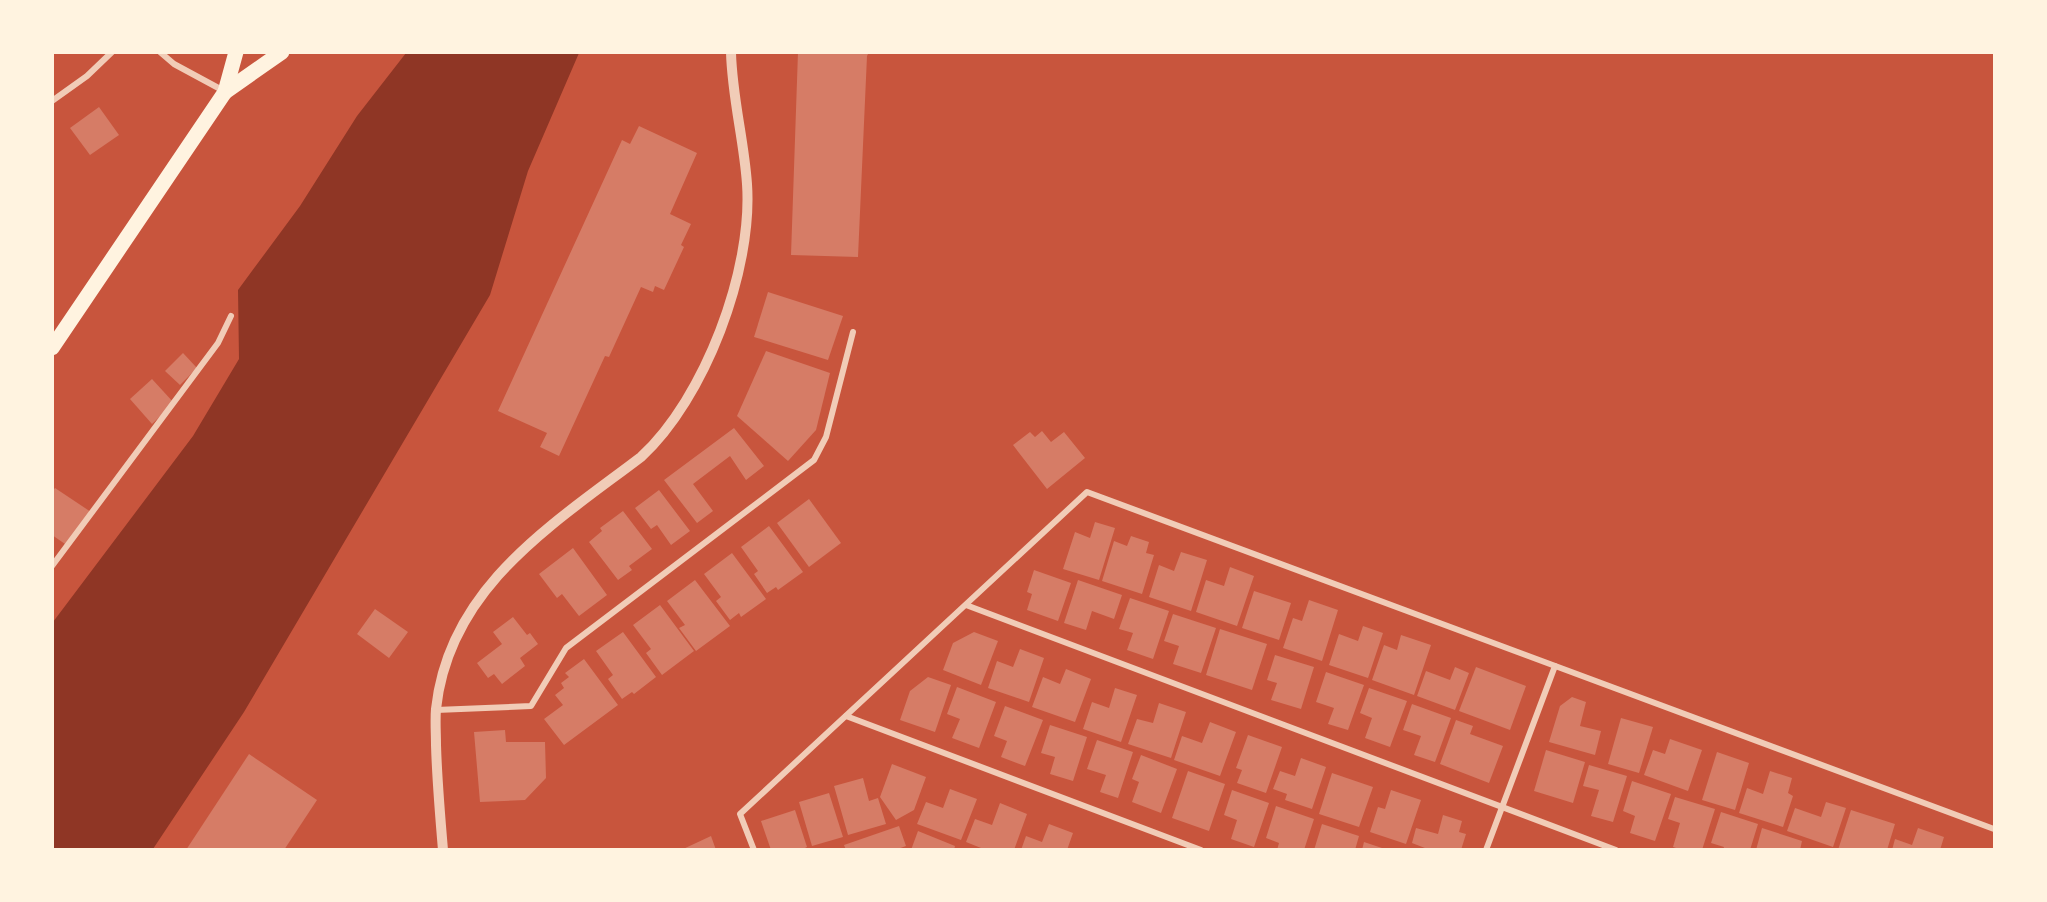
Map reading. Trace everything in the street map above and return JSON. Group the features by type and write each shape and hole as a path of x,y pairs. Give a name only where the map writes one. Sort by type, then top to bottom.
{"main road":[{"path":"52,348 225,92 236,52"},
{"path":"225,92 282,52"}],"street":[{"path":"52,101 87,76 112,52"},
{"path":"160,52 174,64 225,92"},
{"path":"443,849 438,792 436,711 445,662 455,639 483,592 517,554 660,440 682,407 725,319 735,286 748,219 745,157 735,99 731,52"},
{"path":"52,566 218,343 231,316"},
{"path":"436,711 531,706 566,648 814,460 826,437 853,332"},
{"path":"754,849 740,814 1088,492 1995,829"},
{"path":"966,605 1616,849"},
{"path":"1485,849 1555,666"},
{"path":"846,716 1201,849"}],"shaded area":[{"path":"406,53 579,53 528,171 490,295 244,712 153,849 53,849 53,622 193,436 239,359 238,290 300,206 357,116"}],"building":[{"path":"798,52 869,52 858,257 791,255"},
{"path":"99,107 119,135 90,155 70,128"},
{"path":"639,126 697,153 670,214 691,224 681,245 684,247 664,290 655,286 653,292 641,287 609,357 605,356 559,456 540,447 547,433 498,411 622,140 630,144"},
{"path":"768,292 843,316 828,360 754,337"},
{"path":"766,351 830,373 816,430 788,461 737,416"},
{"path":"183,353 197,368 180,385 165,371"},
{"path":"152,379 174,403 152,424 130,399"},
{"path":"734,428 764,466 746,480 730,456 693,484 713,511 697,523 664,480"},
{"path":"1042,431 1051,442 1064,432 1085,458 1047,489 1013,445 1030,432 1035,437"},
{"path":"55,488 91,512 68,546 52,535 52,492"},
{"path":"659,490 690,531 671,545 657,525 651,529 635,508"},
{"path":"809,499 841,543 809,567 777,523"},
{"path":"623,511 652,549 629,566 632,570 618,580 589,542 602,531 600,528"},
{"path":"1095,522 1115,528 1099,580 1063,569 1075,532 1090,538"},
{"path":"769,526 803,572 778,590 776,587 767,593 754,574 758,571 741,547"},
{"path":"1131,536 1149,542 1146,553 1154,555 1142,594 1102,581 1114,541 1127,546"},
{"path":"573,548 607,595 579,616 562,594 557,598 539,574"},
{"path":"1181,552 1207,560 1191,611 1149,597 1159,565 1174,571"},
{"path":"732,553 766,599 741,617 739,613 730,620 716,601 721,597 704,574"},
{"path":"1230,567 1254,576 1237,626 1196,612 1206,580 1224,586"},
{"path":"1034,570 1071,583 1058,621 1027,610 1032,594 1027,592"},
{"path":"695,580 730,626 696,651 679,628 685,625 667,601"},
{"path":"1078,580 1122,595 1114,619 1092,611 1086,630 1064,623"},
{"path":"1254,591 1291,603 1279,640 1242,628"},
{"path":"1130,598 1169,611 1153,659 1127,650 1133,633 1119,629"},
{"path":"1309,600 1338,610 1322,661 1283,648 1293,618 1302,621"},
{"path":"660,605 694,651 662,675 646,653 651,649 633,625"},
{"path":"375,609 408,632 389,658 357,634"},
{"path":"1173,614 1216,628 1201,673 1173,664 1179,646 1164,641"},
{"path":"513,617 527,635 530,633 538,644 520,658 525,666 502,684 494,674 488,678 477,663 502,644 493,632"},
{"path":"1363,626 1383,633 1368,678 1329,665 1339,634 1358,641"},
{"path":"1220,629 1267,644 1252,690 1206,675"},
{"path":"623,632 656,677 634,694 632,692 622,699 608,679 613,675 596,651"},
{"path":"974,632 998,641 981,685 943,670 953,643"},
{"path":"1401,635 1431,645 1414,695 1372,680 1384,645 1397,650"},
{"path":"1020,649 1044,658 1029,702 988,688 997,661 1013,667"},
{"path":"1275,655 1314,667 1301,709 1271,700 1277,683 1267,680"},
{"path":"584,659 618,705 564,745 544,719 563,705 555,695 564,688 561,683 569,677 565,673"},
{"path":"1455,667 1469,673 1455,710 1417,696 1426,671 1450,680"},
{"path":"1476,667 1526,686 1510,730 1459,711"},
{"path":"1066,669 1091,679 1075,722 1032,707 1043,677 1060,684"},
{"path":"1326,672 1364,685 1348,730 1328,724 1334,708 1316,702"},
{"path":"928,677 951,685 935,732 900,720 910,691"},
{"path":"957,687 996,702 979,748 952,738 960,719 947,714"},
{"path":"1115,688 1137,695 1121,742 1083,729 1092,702 1109,708"},
{"path":"1369,688 1407,701 1390,747 1365,738 1372,718 1360,713"},
{"path":"1572,697 1586,702 1580,726 1601,731 1595,755 1549,742 1560,706"},
{"path":"1159,703 1186,712 1171,758 1128,744 1137,719 1153,723"},
{"path":"1412,704 1451,718 1435,762 1414,755 1421,736 1403,730"},
{"path":"1005,706 1043,720 1025,766 1001,757 1007,741 994,736"},
{"path":"1621,718 1653,727 1639,773 1608,764"},
{"path":"1456,720 1473,726 1470,734 1503,746 1489,783 1440,764"},
{"path":"1210,722 1236,732 1220,776 1174,760 1182,736 1202,743"},
{"path":"1050,725 1087,737 1073,781 1050,774 1055,757 1041,753"},
{"path":"505,730 506,742 545,742 546,778 525,800 480,802 474,732"},
{"path":"1248,735 1282,747 1266,793 1237,783 1242,770 1236,768"},
{"path":"1670,739 1702,750 1688,791 1644,775 1653,750 1665,754"},
{"path":"1097,740 1133,752 1118,798 1100,792 1106,775 1087,769"},
{"path":"1546,750 1585,762 1573,803 1534,791"},
{"path":"1717,752 1749,763 1735,810 1702,800"},
{"path":"249,754 317,800 284,850 186,850"},
{"path":"1141,755 1177,769 1161,813 1132,802 1139,782 1132,779"},
{"path":"1301,758 1326,767 1312,809 1285,800 1287,794 1273,789 1280,771 1295,776"},
{"path":"892,764 926,777 914,810 896,820 880,797"},
{"path":"1589,765 1627,776 1613,822 1591,816 1599,790 1583,786"},
{"path":"1188,771 1225,784 1209,831 1172,818"},
{"path":"1770,771 1792,778 1788,793 1793,796 1783,827 1739,813 1747,788 1763,794"},
{"path":"1332,773 1373,787 1359,827 1319,814"},
{"path":"863,778 869,801 878,798 886,824 848,835 834,786"},
{"path":"1632,781 1671,794 1655,841 1630,833 1635,816 1623,811"},
{"path":"950,789 977,799 961,840 917,824 926,802 943,808"},
{"path":"1232,790 1269,803 1254,847 1231,839 1237,820 1224,815"},
{"path":"1391,790 1421,800 1406,844 1370,832 1378,807 1385,809"},
{"path":"829,793 843,837 812,846 799,802"},
{"path":"1675,797 1715,809 1702,850 1682,850 1673,847 1680,823 1668,819"},
{"path":"1826,802 1846,808 1833,847 1787,831 1795,808 1821,817"},
{"path":"1000,803 1027,814 1014,850 986,850 966,842 975,819 992,825"},
{"path":"1276,806 1314,819 1304,850 1277,850 1279,843 1266,838"},
{"path":"795,810 807,847 801,850 771,850 761,821"},
{"path":"1851,810 1895,824 1887,850 1838,850"},
{"path":"1721,812 1758,824 1750,850 1723,850 1724,847 1711,843"},
{"path":"1443,815 1462,821 1459,832 1466,834 1461,850 1430,850 1412,843 1416,828 1438,834"},
{"path":"1049,824 1073,833 1067,850 1021,850 1026,836 1042,842"},
{"path":"1322,824 1359,836 1355,850 1314,850"},
{"path":"899,826 906,846 895,850 846,850 844,845"},
{"path":"1762,828 1802,841 1800,850 1756,850"},
{"path":"1918,828 1944,837 1940,850 1892,850 1895,839 1912,845"},
{"path":"918,831 955,846 954,850 911,850"},
{"path":"711,836 716,850 681,850"},
{"path":"1364,842 1385,849 1385,850 1362,850"}]}
